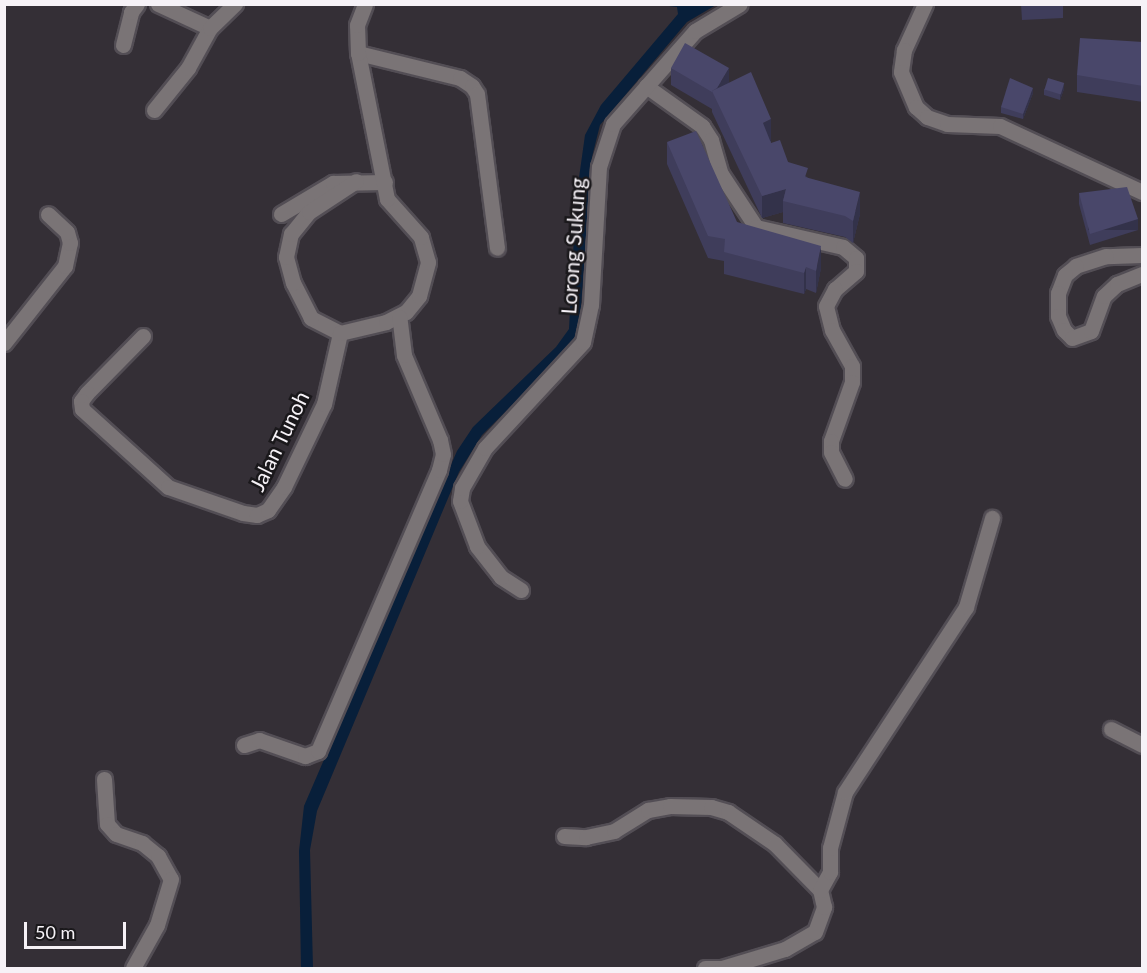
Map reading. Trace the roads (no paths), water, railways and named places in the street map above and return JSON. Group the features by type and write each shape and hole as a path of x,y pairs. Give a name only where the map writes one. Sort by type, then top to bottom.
{"street":[{"path":"123,45 131,12 137,4"},
{"path":"159,4 210,28"},
{"path":"154,110 188,68 210,28 234,4"},
{"path":"356,181 309,212 291,234 286,257 293,283 311,318 340,333 399,316 419,296 428,262 421,237 387,199 358,53 357,25 365,4"},
{"name":"Lorong Sukung","path":"522,590 501,577 477,546 460,501 462,488 485,448 583,342 589,326 599,167 606,138 624,109 695,32 740,4"},
{"path":"925,4 904,50 902,72 916,107 927,117 947,124 1000,126 1143,192"},
{"path":"358,53 460,78 472,86 477,94 497,248"},
{"path":"646,86 702,126 711,140 721,174 756,227 843,247 856,258 856,271 835,289 826,306 831,330 852,366 852,382 831,441 831,452 845,479"},
{"path":"281,214 333,183 385,182"},
{"path":"4,344 65,266 70,243 67,232 48,214"},
{"path":"1143,255 1106,256 1076,266 1065,275 1058,293 1058,316 1064,330 1072,338 1090,331 1104,296 1116,284 1143,274"},
{"path":"244,745 259,740 305,756 318,751 440,470 443,454 440,440 404,355 399,316"},
{"name":"Jalan Tunoh","path":"143,336 81,401 82,409 168,488 243,513 257,515 268,510 284,487 324,404 340,333"},
{"path":"820,890 830,872 830,848 845,792 966,607 992,518"},
{"path":"1111,729 1143,745"},
{"path":"104,778 104,802 110,829 142,843 158,856 171,879 157,925 133,969"},
{"path":"564,836 586,837 614,831 648,810 670,806 711,807 728,812 768,839 820,890 824,907 815,932 784,949 722,968 705,969"}],"water":[{"path":"661,5 716,5 687,22 600,125 592,157 579,334 563,355 482,435 459,472 317,811 310,850 313,968 301,968 299,851 304,806 457,451 473,427 556,347 569,329 576,199 585,135 601,105 678,14 677,7"}]}
